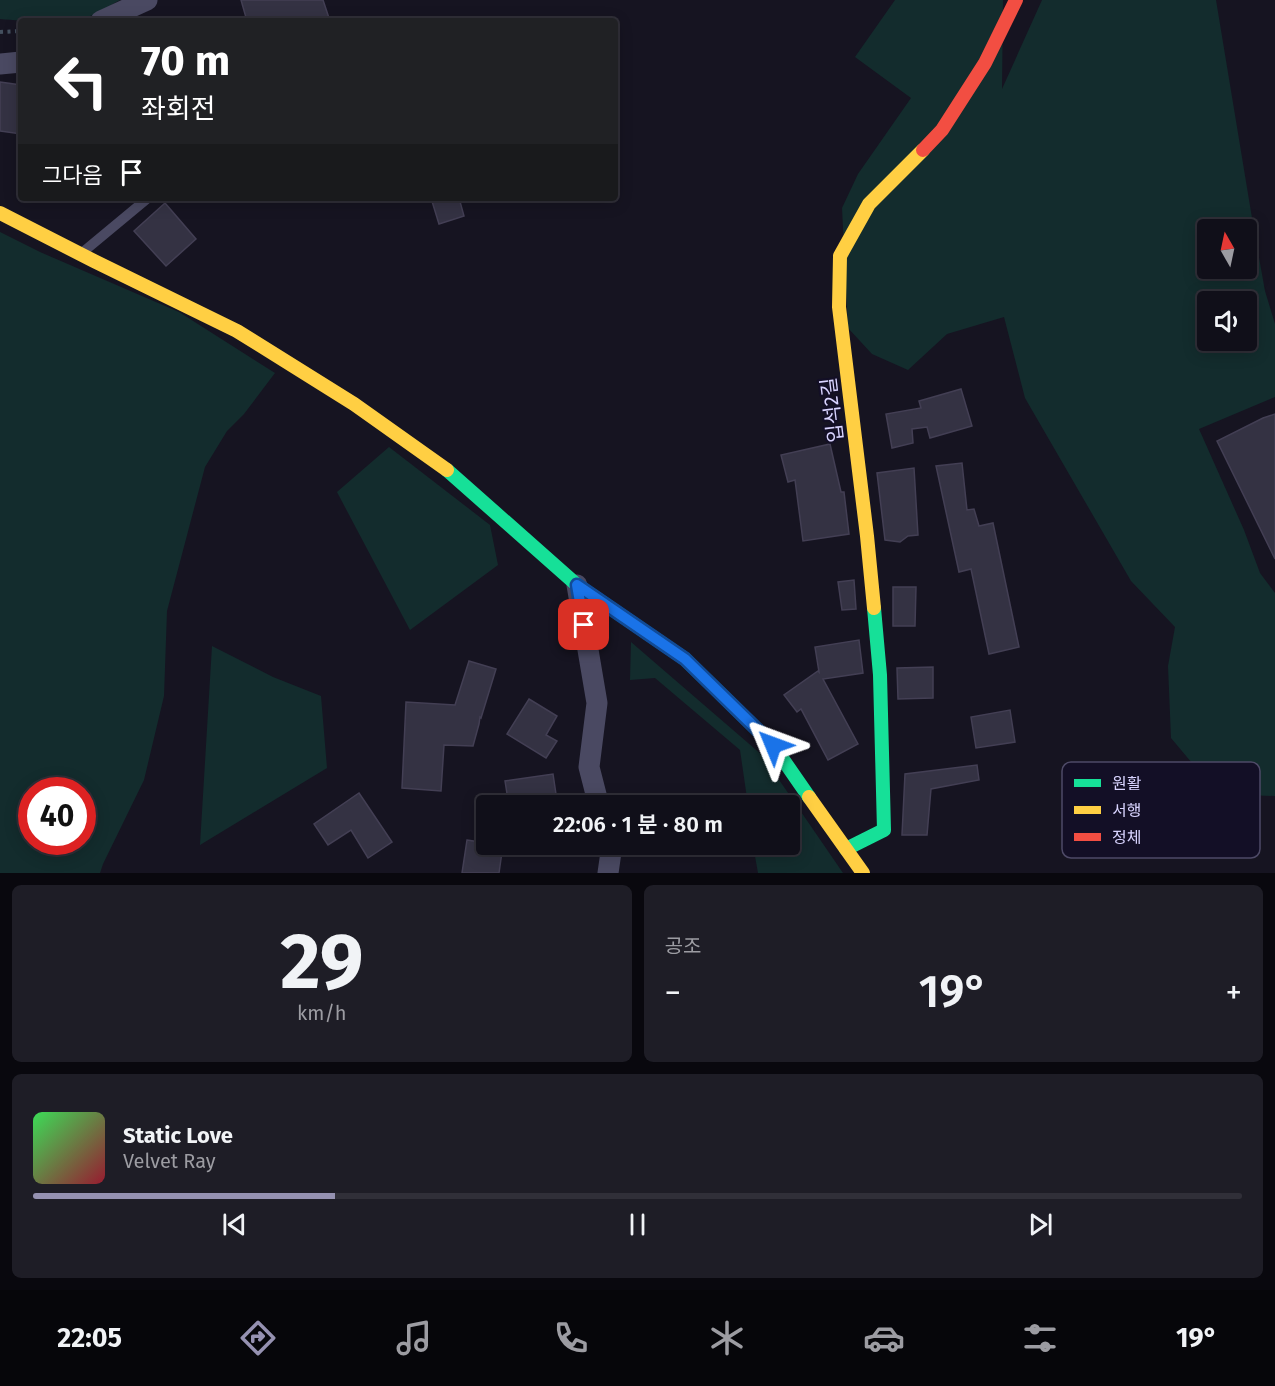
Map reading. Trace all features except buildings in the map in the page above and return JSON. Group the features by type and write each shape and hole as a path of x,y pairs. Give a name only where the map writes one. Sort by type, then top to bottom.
{"street":[{"path":"108,18 147,0"},
{"name":"입석2길","path":"846,849 884,830 880,675 867,536 839,307 840,256 868,204 942,130 985,63 1016,0"},
{"path":"0,64 18,62"},
{"path":"0,213 237,331 354,404 448,471 577,585 685,659 773,745 863,873"},
{"path":"577,585 597,704 590,767 596,795"},
{"path":"608,873 611,855"}],"lane":[{"path":"80,254 144,201"}],"path":[{"path":"0,32 18,31"}],"green space":[{"path":"0,0 120,0 98,13 83,18 0,19"},
{"path":"895,0 1003,0 1002,89 1042,0 1216,0 1252,219 1197,219 1197,279 1257,279 1257,246 1265,291 1275,324 1275,397 1199,429 1244,530 1260,573 1275,593 1275,796 1260,795 1260,762 1191,762 1171,738 1168,666 1175,627 1131,581 1025,398 1004,317 947,334 908,370 872,354 848,328 842,208 858,174 911,98 855,57"},
{"path":"0,232 40,252 179,312 275,373 244,414 227,431 205,467 167,611 164,696 144,780 100,873 0,873"},
{"path":"389,447 490,525 498,565 410,630 337,492"},
{"path":"631,642 762,755 789,795 747,795 740,750 655,678 630,680"},
{"path":"212,646 273,677 321,696 327,768 200,845"},
{"path":"800,810 843,873 758,873 755,855 800,855"}],"traffic: fast":[{"path":"447,470 577,585 685,659 773,745 809,797"},
{"path":"846,849 884,830 880,675 874,608"}],"traffic: slow":[{"path":"874,608 839,307 840,256 869,204 923,150"},
{"path":"0,213 237,331 354,404 447,470"},
{"path":"809,797 863,873"}],"traffic: jam":[{"path":"923,150 942,130 985,63 1016,0"}],"route":[{"path":"584,625 577,585 685,659 773,745"}]}
